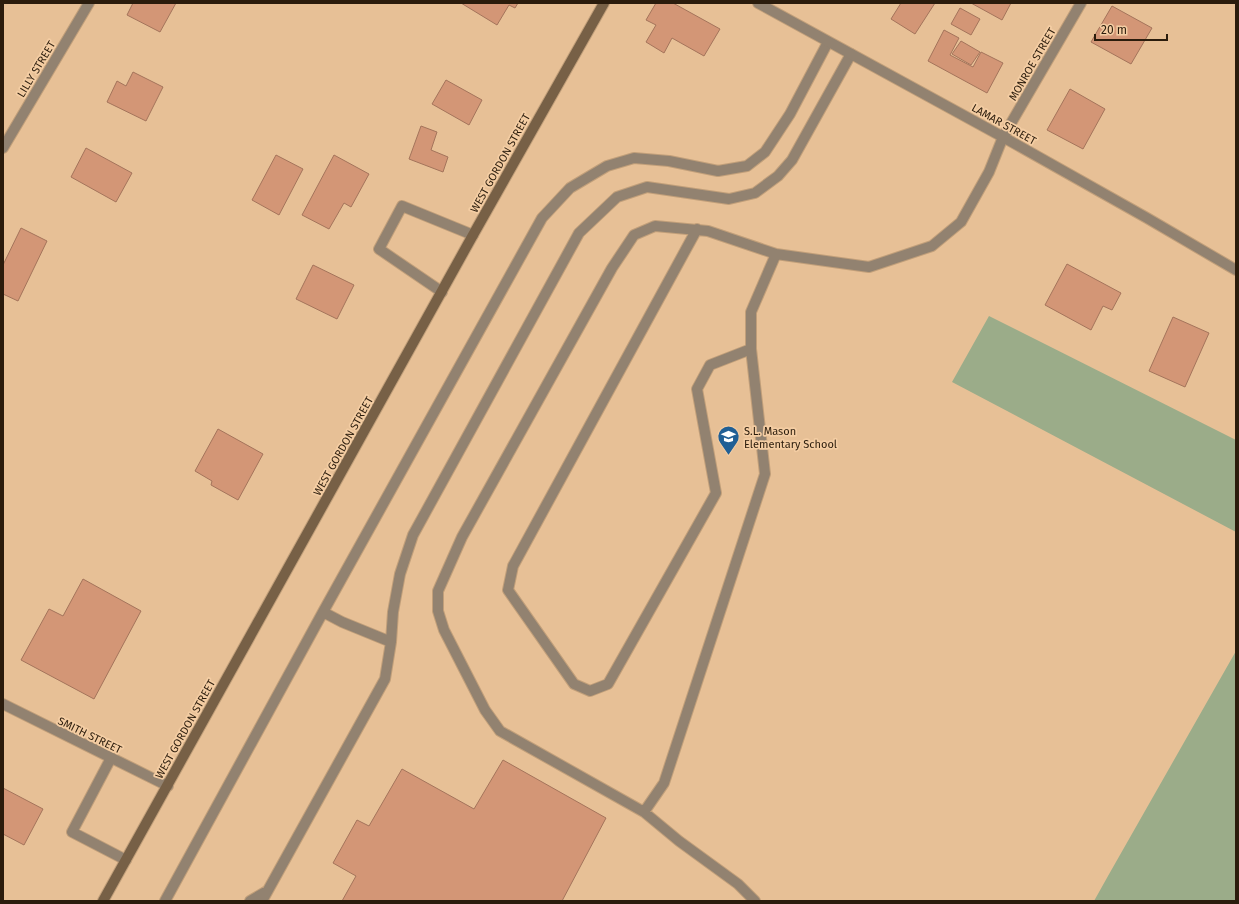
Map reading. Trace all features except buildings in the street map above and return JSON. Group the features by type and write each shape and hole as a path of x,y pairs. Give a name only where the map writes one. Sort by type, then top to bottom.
{"street":[{"name":"LILLY STREET","path":"3,148 89,3"},
{"name":"WEST GORDON STREET","path":"103,901 473,235 604,3"},
{"name":"LAMAR STREET","path":"758,3 1004,137 1236,270"},
{"name":"MONROE STREET","path":"755,901 738,884 679,841 644,812 500,731 485,710 444,630 438,611 438,591 466,530 612,268 634,235 655,226 697,229 708,231 776,254 869,267 932,246 961,222 989,172 1004,137 1081,3"},
{"path":"165,901 323,612 542,218 570,188 607,166 634,158 668,161 718,171 747,166 764,152 790,114 828,42"},
{"path":"262,901 385,678 391,642 393,612 400,574 413,535 579,233 617,197 647,187 729,200 755,193 778,176 792,160 851,54"},
{"path":"442,292 379,249 402,206 473,235"},
{"path":"697,229 513,566 508,590 574,684 590,691 608,684 716,494 697,389 710,365 751,349"},
{"path":"644,812 664,783 765,474 751,349 751,312 776,254"},
{"path":"323,612 342,622 391,642"},
{"name":"SMITH STREET","path":"3,704 168,786"},
{"path":"111,758 72,832 126,860"},
{"path":"250,901 268,890"}],"green space":[{"path":"989,316 1236,440 1236,532 952,382"},
{"path":"1236,651 1236,901 1094,901 1108,876"}],"place":[{"name":"S.L. Mason Elementary School","path":"728,456"}]}
